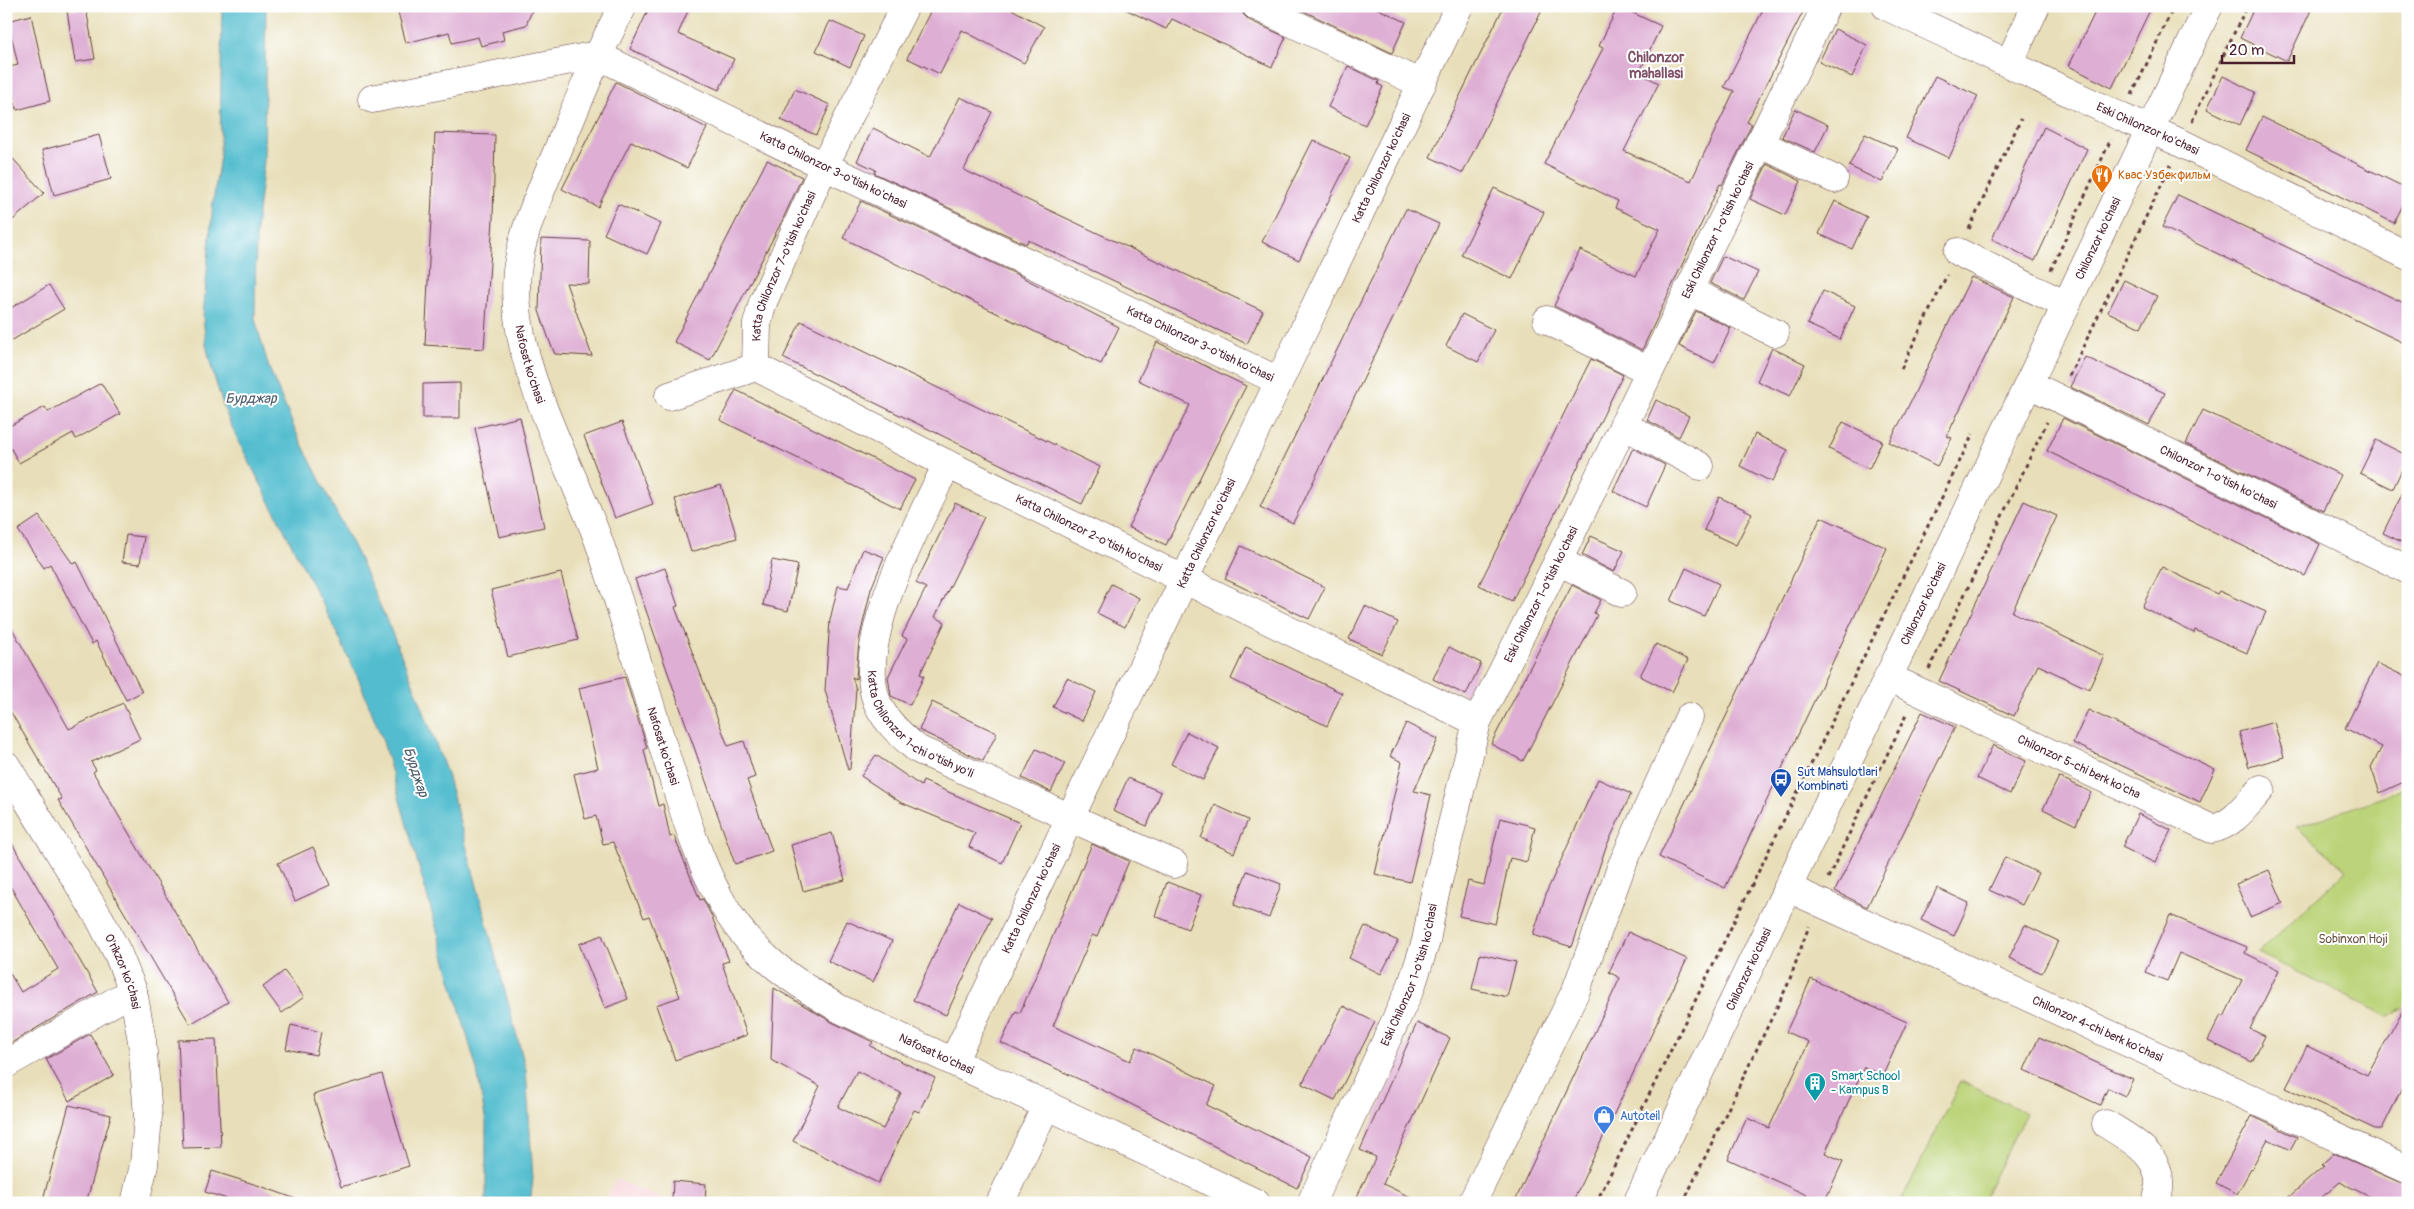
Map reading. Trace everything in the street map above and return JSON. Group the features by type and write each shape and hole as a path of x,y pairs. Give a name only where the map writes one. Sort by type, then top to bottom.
{"street":[{"name":"Nafosat ko'chasi","path":"623,6 597,55 524,237 517,271 520,337 552,430 598,541 694,842 719,898 747,941 797,984 840,1009 954,1060 1256,1203"},
{"name":"Katta Chilonzor 7-o'tish ko'chasi","path":"756,368 757,324 763,302 824,166 905,6"},
{"path":"1256,6 1422,84"},
{"name":"Katta Chilonzor ko'chasi","path":"954,1060 1459,6"},
{"name":"Eski Chilonzor 1-o'tish ko'chasi","path":"1311,1203 1411,986 1426,941 1434,898 1477,722 1558,561 1622,425 1826,6"},
{"name":"Eski Chilonzor ko'chasi","path":"1886,6 2121,117 2181,143 2408,256"},
{"path":"2009,63 2036,6"},
{"name":"Chilonzor ko'chasi","path":"1636,1203 2209,6"},
{"path":"372,99 597,55"},
{"name":"Katta Chilonzor 3-o'tish ko'chasi","path":"597,55 824,166 1279,381"},
{"path":"1759,143 1834,179"},
{"path":"1958,252 2066,305"},
{"path":"1688,290 1775,333"},
{"path":"1548,320 1649,371"},
{"path":"669,396 756,368"},
{"name":"Katta Chilonzor 2-o'tish ko'chasi","path":"756,368 947,464 1477,722"},
{"name":"Chilonzor 1-o'tish ko'chasi","path":"2029,384 2059,397 2408,570"},
{"path":"1622,425 1700,466"},
{"name":"Katta Chilonzor 1-chi o'tish yo'li","path":"947,464 899,563 889,592 871,661 875,697 894,729 917,749 1174,864"},
{"path":"1558,561 1622,594"},
{"name":"Chilonzor 5-chi berk ko'cha","path":"1888,677 2212,828 2223,827 2231,822 2261,789"},
{"path":"1472,1203 1576,990 1622,865 1689,717"},
{"name":"O'rikzor ko'chasi","path":"6,765 100,919 118,954 133,991 142,1041 148,1116 144,1165 136,1203"},
{"name":"Chilonzor 4-chi berk ko'chasi","path":"1788,888 2408,1170"},
{"path":"6,1064 133,991"},
{"path":"1000,1203 1047,1104"},
{"path":"2106,1124 2140,1145 2156,1164 2160,1191 2156,1203"}],"path":[{"path":"2040,293 2174,6"},
{"path":"1684,1203 1788,984 1817,902 2247,6"},
{"path":"1596,1203 1975,430"}],"shaded area":[{"path":"616,1179 671,1203 605,1203"}],"green space":[{"name":"Sobinxon Hoji","path":"2408,785 2408,1012 2402,1009 2389,1017 2258,953 2347,870 2296,827 2383,797"},
{"path":"1961,1081 2026,1113 1981,1203 1900,1203"}],"water":[{"name":"Бурджар","path":"222,6 266,6 264,161 256,229 255,319 269,368 296,432 360,560 418,696 447,774 526,1070 533,1179 530,1203 486,1203 486,1123 477,1070 382,738 359,680 333,625 235,434 225,411 212,370 206,344 203,317 213,202 220,156"}],"building":[{"path":"421,6 534,6 526,25 502,31 504,40 481,46 478,37 452,43 449,32 406,43 398,12"},
{"path":"650,6 690,6 678,34 734,59 719,90 630,49"},
{"path":"933,6 1006,6 1044,27 1024,63 962,30 940,74 907,58"},
{"path":"1119,6 1241,6 1243,14 1249,20 1286,37 1272,67 1172,19 1166,29"},
{"path":"1293,6 1372,6 1406,22 1392,53"},
{"path":"1504,6 1544,6 1463,173 1430,157"},
{"path":"1618,6 1661,26 1639,73 1659,83 1624,151 1691,181 1734,91 1724,87 1765,6 1806,6 1747,122 1752,124 1722,185 1720,184 1642,350 1554,306 1580,250 1636,276 1660,229 1615,208 1618,201 1544,164 1603,48 1599,46"},
{"path":"2098,6 2152,6 2112,88 2069,66"},
{"path":"2255,6 2313,6 2287,61 2240,38"},
{"path":"86,8 95,59 75,62 67,11"},
{"path":"31,15 50,101 17,110 6,70 6,68 18,65 8,21"},
{"path":"830,21 864,36 850,67 816,51"},
{"path":"1835,29 1867,45 1852,77 1819,62"},
{"path":"1348,66 1379,81 1378,84 1383,87 1365,125 1328,107"},
{"path":"1935,76 1978,96 1949,158 1906,138"},
{"path":"2223,76 2255,92 2240,125 2207,109"},
{"path":"616,82 707,128 687,168 631,141 598,207 562,189"},
{"path":"795,89 830,105 816,135 781,120"},
{"path":"960,97 992,112 964,170 1263,311 1247,344 1028,240 1026,244 874,173 876,170 857,161 873,128 930,157"},
{"path":"1795,109 1828,125 1815,152 1782,137"},
{"path":"2262,117 2408,189 2408,195 2394,223 2246,150"},
{"path":"2044,127 2087,149 2035,261 1992,239"},
{"path":"435,133 495,135 493,220 484,349 425,345"},
{"path":"1865,134 1898,149 1882,182 1849,166"},
{"path":"99,135 111,179 54,195 42,150"},
{"path":"1313,140 1350,158 1299,260 1262,242"},
{"path":"6,151 44,193 6,226"},
{"path":"767,160 802,177 783,219 710,360 674,342"},
{"path":"1767,164 1801,181 1785,215 1750,199"},
{"path":"1494,188 1544,212 1512,279 1461,255"},
{"path":"2178,195 2408,305 2408,345 2162,227"},
{"path":"861,201 1012,272 1119,327 1101,364 843,238"},
{"path":"1835,201 1867,217 1852,249 1819,234"},
{"path":"618,204 661,224 647,254 604,234"},
{"path":"1406,209 1439,224 1293,523 1260,507"},
{"path":"541,239 590,241 589,284 566,283 592,356 555,354 551,345 539,311"},
{"path":"1723,256 1758,272 1744,300 1710,283"},
{"path":"1971,277 2014,297 1947,436 1952,438 1937,466 1889,442"},
{"path":"2124,280 2157,296 2141,328 2108,312"},
{"path":"49,285 64,309 6,344 6,311"},
{"path":"1823,291 1855,306 1840,339 1807,324"},
{"path":"1696,311 1731,328 1714,363 1679,346"},
{"path":"1462,314 1494,330 1478,362 1446,346"},
{"path":"801,321 1100,467 1082,504 783,358"},
{"path":"1157,342 1246,386 1166,545 1128,527 1190,405 1138,380"},
{"path":"1772,348 1805,364 1790,396 1757,381"},
{"path":"2085,357 2165,393 2149,425 2070,387"},
{"path":"1591,359 1623,375 1512,601 1479,585"},
{"path":"101,383 120,414 76,439 73,433 19,463 6,440 6,428 45,407 48,412"},
{"path":"460,383 460,418 423,418 423,384"},
{"path":"736,390 915,480 900,509 720,420"},
{"path":"1656,400 1689,416 1679,437 1647,420"},
{"path":"2203,410 2341,475 2323,511 2186,444"},
{"path":"520,417 544,527 499,537 475,428"},
{"path":"2063,418 2320,544 2305,576 2047,451"},
{"path":"622,422 653,504 615,518 584,436"},
{"path":"1843,422 1882,441 1869,469 1829,449"},
{"path":"1755,434 1788,450 1772,482 1740,466"},
{"path":"2376,440 2408,456 2393,489 2360,473"},
{"path":"1633,448 1665,465 1646,507 1613,491"},
{"path":"2408,482 2408,545 2383,533"},
{"path":"721,485 737,538 691,552 675,499"},
{"path":"1719,497 1752,513 1736,545 1704,530"},
{"path":"2024,501 2057,516 2012,612 2104,656 2089,689 2038,665 2014,716 1939,681"},
{"path":"955,503 984,517 935,617 945,622 920,674 924,676 910,705 891,696 888,677 907,639 902,636 926,588 916,583"},
{"path":"39,516 73,564 77,562 142,692 126,700 96,641 92,644 50,564 44,568 18,530"},
{"path":"1821,517 1887,548 1725,888 1659,857"},
{"path":"126,535 144,537 140,564 122,562"},
{"path":"1591,536 1624,551 1614,572 1582,555"},
{"path":"1241,546 1325,587 1309,619 1225,579"},
{"path":"863,549 884,557 871,589 859,640 856,679 852,677 856,689 850,769 848,770 825,690 830,620 838,586 848,588"},
{"path":"772,560 798,565 788,611 763,605"},
{"path":"2162,567 2217,594 2219,591 2266,612 2247,653 2195,630 2194,633 2142,607"},
{"path":"665,568 678,606 675,607 728,746 744,741 755,777 747,780 772,851 735,864 635,579"},
{"path":"1686,568 1719,584 1704,616 1671,601"},
{"path":"561,573 578,640 508,657 491,590"},
{"path":"1111,584 1139,598 1125,627 1097,613"},
{"path":"1572,585 1601,600 1594,613 1597,615 1523,761 1491,744"},
{"path":"1365,606 1398,622 1382,654 1349,639"},
{"path":"6,618 69,729 123,703 140,739 91,762 96,770 93,772 228,1002 190,1024 58,800 62,799 6,704"},
{"path":"1656,644 1688,660 1672,692 1640,676"},
{"path":"1246,647 1342,693 1327,726 1231,679"},
{"path":"1449,647 1481,663 1466,695 1433,679"},
{"path":"2377,663 2408,678 2408,780 2380,793 2371,767 2382,747 2345,728"},
{"path":"625,677 647,748 644,750 658,806 663,804 670,837 674,836 700,900 703,899 712,917 729,961 722,963 747,1035 675,1060 656,1005 680,997 649,916 644,918 613,842 603,844 596,816 585,819 574,774 598,768 579,688"},
{"path":"1067,678 1096,692 1082,721 1053,707"},
{"path":"932,702 997,733 983,761 919,730"},
{"path":"2088,710 2215,769 2200,802 2073,743"},
{"path":"1922,712 1955,727 1867,907 1835,891"},
{"path":"2274,722 2284,757 2249,767 2239,732"},
{"path":"1406,723 1438,739 1414,791 1431,795 1410,882 1375,874 1402,762 1390,756"},
{"path":"1187,732 1219,748 1203,780 1171,764"},
{"path":"1993,745 2026,761 2010,794 1977,778"},
{"path":"1036,749 1065,763 1051,792 1022,778"},
{"path":"876,755 921,786 923,781 1020,823 1002,863 969,847 975,833 900,802 861,776"},
{"path":"2059,777 2091,792 2076,825 2043,809"},
{"path":"1128,778 1161,792 1147,826 1113,811"},
{"path":"1598,779 1631,794 1606,847 1572,947 1533,935 1547,891"},
{"path":"1215,805 1248,820 1234,853 1201,838"},
{"path":"2138,814 2171,830 2155,863 2122,847"},
{"path":"1500,818 1535,827 1527,862 1510,858 1495,924 1459,916 1468,881 1484,885"},
{"path":"6,833 98,992 6,1046 6,967 21,992 58,969 6,879"},
{"path":"832,833 845,880 803,891 791,845"},
{"path":"1092,844 1129,861 1097,937 1092,935 1053,1026 1130,1061 1137,1047 1216,1086 1206,1105 1312,1157 1297,1188 1113,1095 1001,1043 1016,1011 1020,1013"},
{"path":"313,847 330,885 295,901 278,863"},
{"path":"2005,857 2038,873 2022,905 1989,890"},
{"path":"2269,870 2283,903 2250,917 2236,884"},
{"path":"1247,871 1281,884 1269,918 1234,905"},
{"path":"1167,882 1201,895 1188,929 1155,916"},
{"path":"1937,888 1969,903 1954,936 1921,920"},
{"path":"959,902 992,918 946,1015 913,1000"},
{"path":"2170,915 2247,947 2245,953 2279,970 2250,1029 2265,1036 2252,1062 2208,1041 2221,1015 2224,1017 2242,980 2179,953 2167,981 2145,972"},
{"path":"847,921 892,941 873,982 828,961"},
{"path":"2025,925 2058,941 2042,973 2009,958"},
{"path":"1365,926 1398,941 1381,974 1349,958"},
{"path":"1628,932 1687,959 1572,1203 1514,1203 1620,978 1609,972"},
{"path":"602,935 628,999 605,1008 579,944"},
{"path":"1480,954 1516,962 1507,997 1472,989"},
{"path":"284,971 304,997 282,1013 263,987"},
{"name":"Smart School - Kampus B","path":"1811,979 1907,1022 1883,1075 1864,1067 1825,1153 1843,1161 1824,1203 1728,1159 1747,1118 1769,1128 1809,1042 1786,1032"},
{"path":"774,988 832,1022 873,1042 870,1046 935,1078 919,1112 914,1110 878,1183 793,1141 820,1086 771,1060","holes":["857,1071 901,1093 883,1129 838,1107"]},
{"path":"2408,1001 2408,1076 2382,1129 2375,1129 2286,1088 2307,1046 2367,1075"},
{"path":"1343,1006 1375,1022 1335,1100 1302,1084"},
{"path":"1417,1023 1450,1038 1383,1184 1423,1203 1354,1203 1376,1157 1360,1150"},
{"path":"291,1025 321,1032 316,1055 286,1049"},
{"path":"90,1034 114,1075 69,1101 46,1059"},
{"path":"2039,1037 2133,1079 2125,1096 2108,1088 2100,1105 2024,1070"},
{"path":"216,1039 221,1147 183,1148 178,1040"},
{"path":"382,1074 409,1166 341,1187 313,1095"},
{"path":"69,1105 111,1115 86,1203 42,1203"},
{"path":"2252,1116 2297,1137 2290,1150 2268,1139 2237,1194 2216,1183"},
{"path":"2334,1153 2408,1186 2408,1203 2382,1203 2340,1182 2315,1203 2282,1203 2324,1166 2321,1165"},
{"path":"212,1171 299,1200 298,1203 240,1203 205,1192"},
{"path":"673,1181 706,1184 705,1203 672,1202"}],"place":[{"name":"Квас Узбекфильм","path":"2102,194"},
{"name":"Sut Mahsulotlari Kombinati","path":"1781,798"},
{"name":"Smart School - Kampus B","path":"1815,1102"},
{"name":"Autoteil","path":"1604,1135"}],"district":[{"name":"Chilonzor mahallasi","path":"1656,66"}]}
